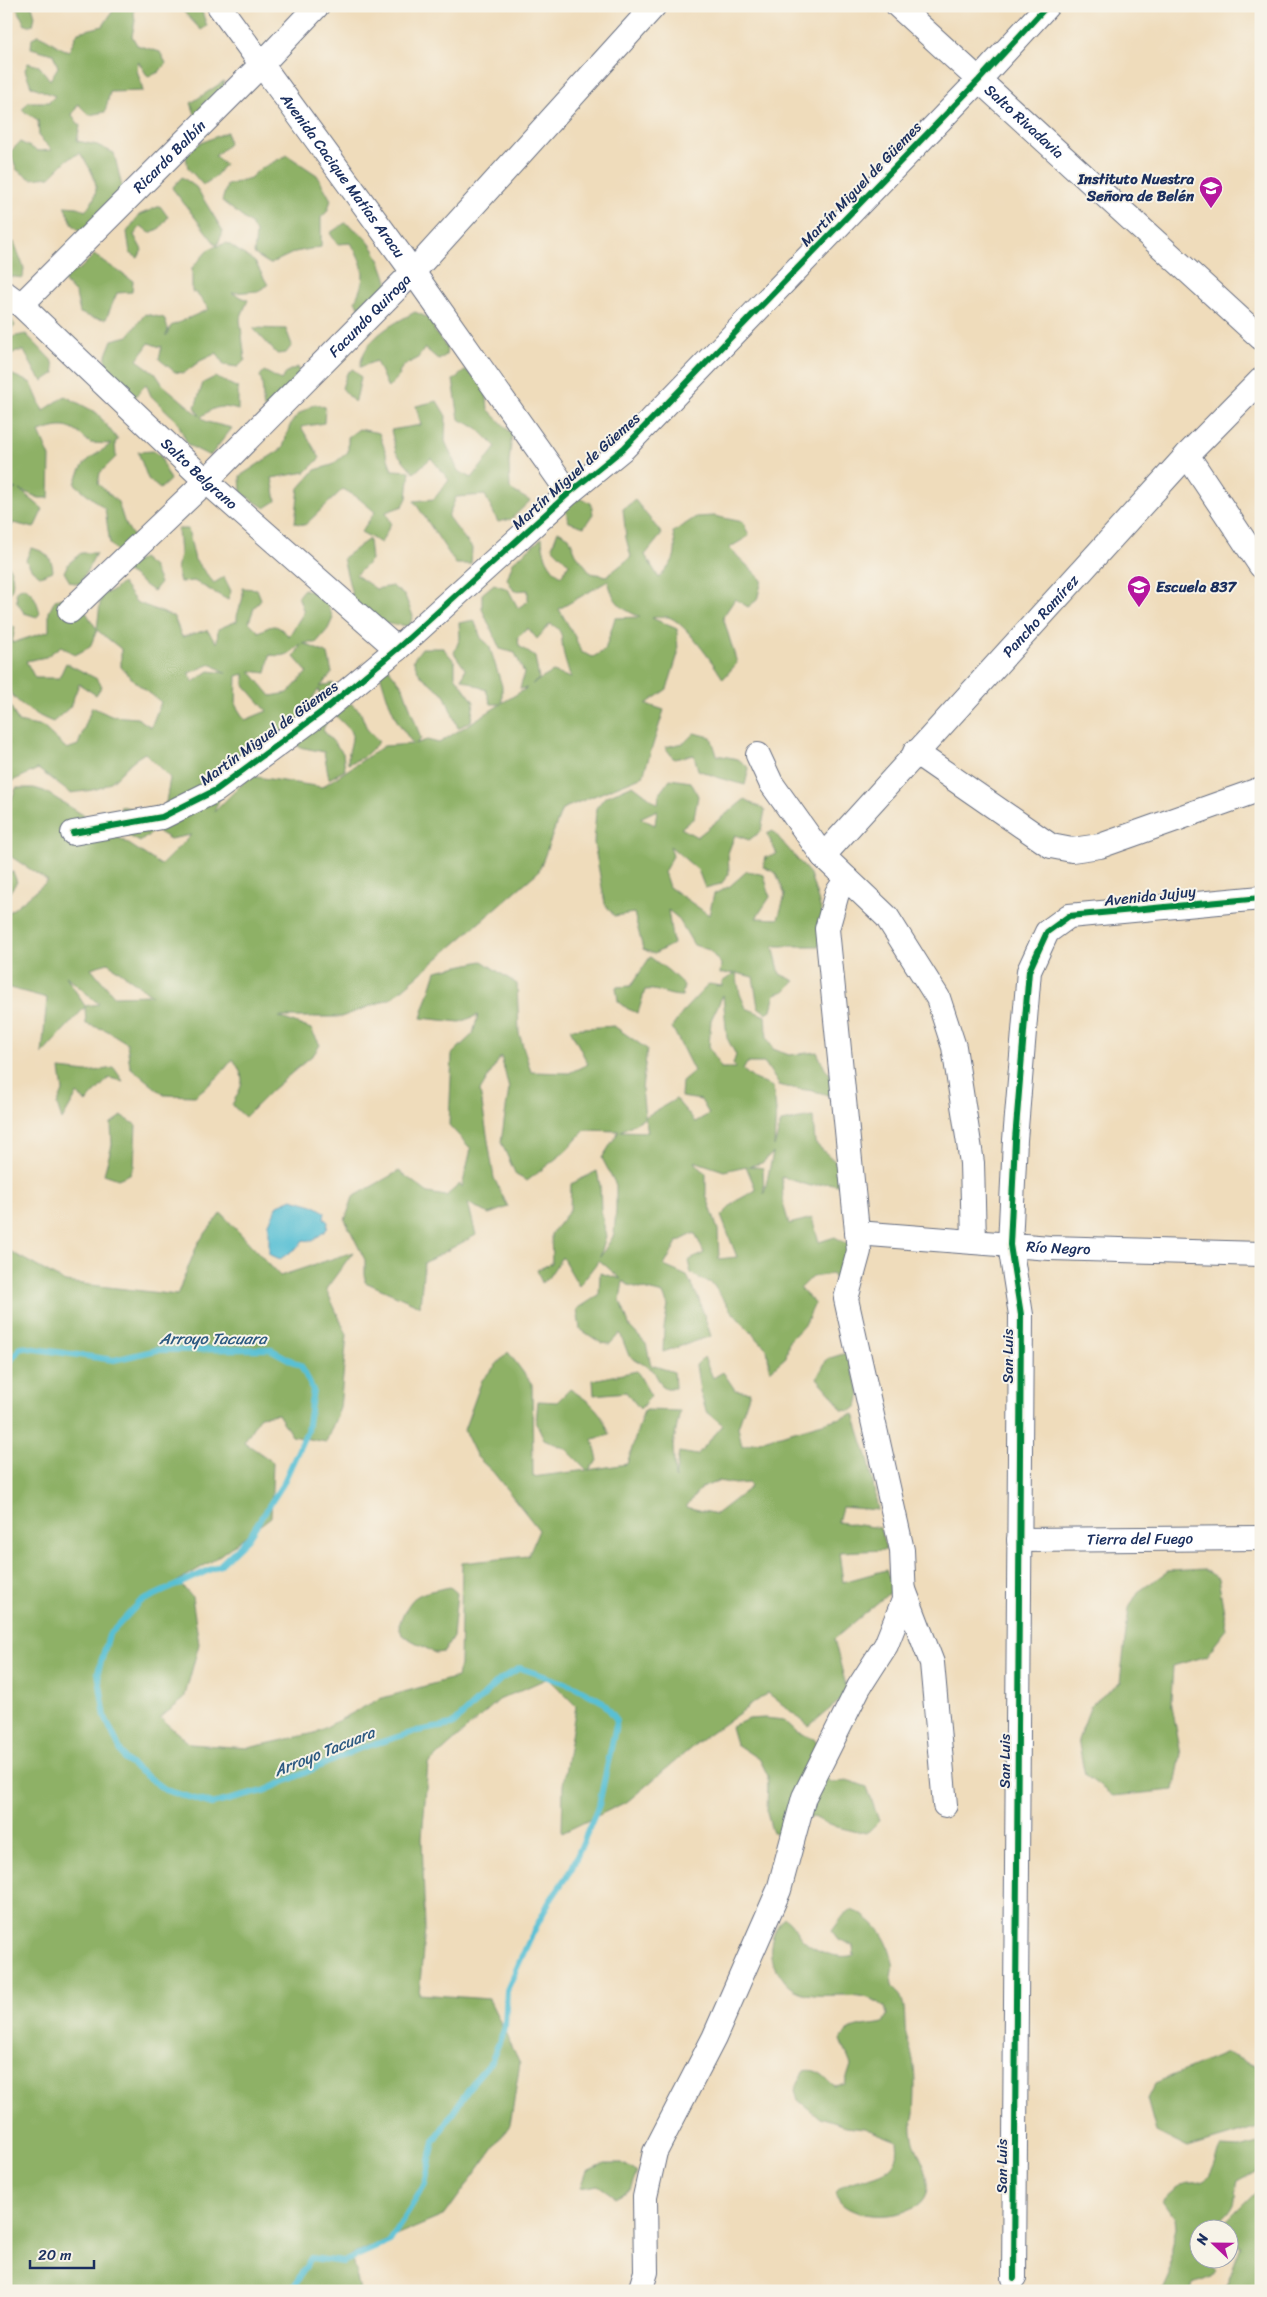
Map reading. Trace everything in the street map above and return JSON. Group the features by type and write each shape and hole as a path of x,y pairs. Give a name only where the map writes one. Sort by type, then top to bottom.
{"street":[{"name":"Avenida Cacique Matías Aracu","path":"219,6 413,272 569,493"},
{"name":"Ricardo Balbín","path":"14,300 262,64 317,6"},
{"name":"Facundo Quiroga","path":"70,611 206,481 413,272 654,6"},
{"name":"Salto Rivadavia","path":"898,6 1261,338"},
{"name":"Martín Miguel de Güemes","path":"73,833 162,817 216,790 323,711 397,648 569,493 624,448 978,80 1046,6"},
{"name":"Salto Belgrano","path":"14,300 206,481 397,648"},
{"name":"Pancho Ramírez","path":"823,856 915,752 1187,455 1261,380"},
{"path":"1187,455 1261,566"},
{"path":"915,752 1051,846 1072,850 1100,846 1261,788"},
{"path":"758,755 771,783 823,856 887,916 938,998 954,1047 972,1164 974,1242"},
{"path":"640,2291 646,2272 645,2197 655,2152 714,2038 779,1890 804,1797 859,1687 886,1645 904,1600 902,1550 846,1299 859,1251 827,929 837,893 847,879"},
{"name":"Avenida Jujuy","path":"1047,932 1069,916 1261,898"},
{"name":"San Luis","path":"1014,2278 1021,1315 1010,1245 1015,1140 1029,971 1047,932"},
{"name":"Río Negro","path":"857,1232 1050,1248 1261,1254"},
{"name":"Tierra del Fuego","path":"1019,1540 1261,1538"},
{"path":"904,1590 932,1664 945,1805"}],"green space":[{"path":"16,6 32,6 35,16 33,25 25,25"},
{"path":"116,6 133,6 135,21 132,36 137,45 160,52 166,63 159,72 148,77 138,61 137,70 143,91 110,92 105,112 89,115 78,104 72,115 80,126 77,141 97,145 114,153 124,195 82,233 73,225 64,206 78,207 85,211 95,196 96,189 93,175 80,153 68,159 50,177 31,179 17,170 10,152 20,142 38,151 52,150 39,137 38,120 22,110 28,102 49,102 55,96 31,86 25,70 28,63 39,66 50,80 58,67 53,54 31,48 32,38 38,35 69,51 78,32 103,26"},
{"path":"182,6 200,6 207,26 201,30 182,10"},
{"path":"224,81 224,89 196,117 191,103"},
{"path":"227,132 229,144 215,156 225,164 214,178 203,185 188,168 186,157 196,145"},
{"path":"287,155 317,175 331,200 327,212 321,217 321,247 295,252 270,264 254,254 256,233 251,224 222,201 227,185 250,178 260,169"},
{"path":"182,177 196,187 223,231 217,246 172,188"},
{"path":"160,206 168,217 160,228 150,233 141,226 134,235 142,250 138,258 130,253 127,232 139,215"},
{"path":"345,223 362,235 378,256 388,284 364,313 355,301 363,278 362,265 351,243 337,244 330,233"},
{"path":"14,242 24,268 23,278 6,276 6,245"},
{"path":"227,243 255,262 268,285 258,291 232,293 248,300 240,319 245,360 238,367 224,365 217,353 200,361 184,373 175,372 159,359 162,346 149,343 137,360 155,373 163,385 200,416 195,407 203,383 215,377 238,388 238,410 227,407 218,408 201,417 207,422 232,428 210,456 188,445 177,421 151,396 146,384 125,409 104,395 106,355 112,340 128,336 145,314 164,318 168,329 166,336 171,326 209,309 196,293 192,292 192,268 209,249"},
{"path":"94,255 133,281 132,292 117,293 106,319 93,318 80,313 76,294 65,282 66,276 80,269"},
{"path":"6,310 15,326 6,333"},
{"path":"415,312 431,319 435,332 447,348 446,355 439,360 425,348 417,359 404,365 399,372 400,375 388,388 376,361 360,367 363,357 373,340 388,327"},
{"path":"253,328 286,329 292,345 286,353 277,354"},
{"path":"26,334 53,362 55,373 43,381 37,375 24,351 16,351 6,359 6,342 12,337"},
{"path":"298,367 301,380 264,409 260,376 264,371 281,380 288,371"},
{"path":"353,369 361,377 354,402 342,388 347,373"},
{"path":"466,370 486,388 488,409 512,434 509,463 510,489 530,501 511,519 498,522 485,495 456,497 448,517 472,548 471,564 456,564 414,501 434,499 449,480 431,458 414,473 396,452 391,430 421,425 416,406 437,401 446,416 445,441 458,471 472,478 496,447 477,428 459,419 453,380"},
{"path":"6,372 31,383 43,411 65,396 97,413 118,440 115,442 116,457 100,473 98,484 118,502 124,521 137,543 120,554 110,544 105,509 75,484 81,469 88,460 111,444 90,443 77,432 66,427 39,432 50,457 49,498 39,498 20,490 43,509 34,528 13,523 6,538 6,491 16,489 6,486"},
{"path":"315,404 325,407 324,423 301,427 320,458 306,472 272,478 276,501 265,508 241,493 240,476 283,448 293,421"},
{"path":"359,429 379,433 392,470 410,471 407,498 403,506 386,512 391,523 381,543 361,532 375,512 357,497 343,489 305,525 295,523 299,488 315,470 332,465 348,452 348,437"},
{"path":"153,451 160,455 170,480 160,489 148,479 138,452"},
{"path":"573,495 591,503 593,514 584,527 569,522 564,506"},
{"path":"635,500 662,534 645,555 659,578 669,567 674,557 673,532 696,517 714,516 743,522 749,536 729,548 762,580 757,600 748,607 735,599 723,617 737,663 723,679 706,654 682,626 668,617 652,618 677,629 678,654 667,689 646,704 664,710 643,776 562,809 539,871 392,998 341,1017 279,1017 311,1029 320,1045 314,1054 272,1090 245,1117 232,1105 242,1082 242,1077 233,1059 218,1077 195,1096 164,1095 130,1067 127,1043 106,1030 86,1024 85,1007 42,1054 47,998 6,987 6,913 48,881 7,854 6,856 6,814 16,788 34,788 44,791 161,865 191,835 170,839 155,830 140,842 127,835 120,806 141,810 165,808 170,778 145,753 134,760 108,784 92,790 70,793 38,769 6,784 6,703 8,700 18,722 43,727 67,749 78,745 92,707 111,716 137,718 151,727 161,702 135,682 121,667 121,649 97,630 90,647 75,655 61,646 46,657 26,661 35,678 59,678 66,663 97,679 102,686 96,695 79,684 70,707 53,722 40,716 19,702 9,691 6,684 6,624 15,627 12,643 49,631 49,612 55,600 71,596 83,608 97,629 101,595 114,590 122,583 136,602 174,617 182,637 207,630 217,643 218,629 237,621 243,597 242,588 257,589 261,599 254,608 249,622 259,632 275,626 289,636 304,612 298,596 304,589 325,598 333,618 328,629 316,643 303,643 328,654 332,673 320,687 333,683 334,703 323,730 343,753 345,770 329,779 324,752 299,747 290,728 321,707 319,689 297,720 246,755 229,757 226,782 214,812 250,776 322,787 384,746 413,744 397,721 387,697 380,674 388,668 403,687 421,739 415,744 427,740 439,743 501,704 491,704 486,690 462,679 465,669 454,653 460,638 459,623 474,620 481,638 489,645 502,686 502,703 527,688 520,689 524,673 515,653 500,649 482,609 482,594 494,584 508,589 518,608 528,601 528,590 514,591 507,579 513,562 542,538 547,560 561,576 569,564 552,547 558,531 569,537 576,554 591,573 607,576 631,557 626,538 623,509","holes":["608,581 615,600 627,611 640,617 615,618 605,650 593,657 581,652 559,609","550,624 558,629 571,678 553,672 532,684 539,679 535,657 519,646 518,637 528,628 537,639","301,644 294,657 307,672 288,693 271,696 250,671 266,673 270,655 280,656 293,651","211,664 226,673 209,671 193,682 189,673","244,674 244,685 267,711 245,720 236,706 237,676","108,963 152,995 114,996 91,968","66,976 99,1004 85,1006"]},
{"path":"178,529 188,529 195,560 214,583 224,577 231,591 228,600 194,581 180,582 177,570 180,554"},
{"path":"369,539 371,560 356,575 376,589 392,586 405,596 413,616 409,626 372,622 354,603 343,558"},
{"path":"31,548 47,555 53,571 40,576 32,570 26,560"},
{"path":"81,553 96,553 80,584 70,582 64,572 68,564"},
{"path":"142,558 153,567 160,583 154,591 132,575 123,571"},
{"path":"6,566 9,566 13,582 11,590 6,597"},
{"path":"23,587 30,592 36,601 40,613 37,617 24,613 17,602 16,591"},
{"path":"422,648 443,648 455,662 455,676 474,702 471,721 458,728 444,694 420,675 413,660"},
{"path":"350,703 360,711 367,729 379,742 364,757 348,764 352,732 336,716"},
{"path":"694,733 711,737 717,755 738,759 749,768 745,785 698,770 694,755 674,759 665,747 684,743"},
{"path":"670,779 691,782 698,796 694,818 681,828 697,837 745,799 765,810 761,831 749,840 735,835 728,853 729,874 721,884 705,888 698,870 670,846 673,856 664,872 669,887 709,915 714,894 730,886 747,871 764,875 770,897 756,918 778,919 785,895 776,873 763,867 766,857 777,854 767,834 773,831 810,874 827,929 819,946 773,946 780,974 795,981 785,991 775,994 771,1010 766,1013 758,1007 753,977 736,973 740,994 746,1008 765,1016 767,1038 773,1049 789,1055 817,1052 825,1069 834,1078 830,1096 779,1085 765,1063 747,1063 743,1070 754,1079 773,1087 776,1110 774,1147 781,1122 813,1117 815,1143 839,1165 852,1188 828,1183 811,1186 782,1177 783,1203 789,1224 812,1218 819,1242 835,1237 859,1251 840,1288 832,1274 812,1277 800,1289 815,1303 806,1323 789,1341 786,1357 770,1371 767,1349 732,1312 712,1283 702,1280 691,1273 688,1261 704,1253 695,1233 677,1242 664,1266 687,1276 698,1297 711,1336 663,1352 664,1328 668,1306 663,1294 628,1285 623,1281 620,1300 630,1327 646,1344 651,1365 674,1372 675,1388 663,1388 653,1370 629,1356 620,1333 610,1344 601,1343 580,1329 577,1309 599,1295 600,1273 621,1279 599,1260 579,1286 562,1257 548,1278 542,1283 537,1270 552,1263 551,1234 570,1210 571,1184 597,1171 606,1236 600,1257 614,1235 616,1185 602,1158 619,1131 585,1130 566,1151 527,1181 516,1175 501,1142 509,1089 501,1056 480,1091 494,1178 508,1207 489,1214 468,1203 476,1235 424,1263 420,1306 365,1282 365,1260 345,1220 353,1197 399,1171 428,1193 446,1196 460,1184 462,1187 471,1149 449,1125 452,1054 473,1034 478,1015 460,1022 421,1018 436,971 482,961 517,984 519,1033 531,1072 569,1073 588,1064 570,1029 614,1026 647,1049 642,1089 645,1117 676,1099 695,1122 709,1114 701,1100 681,1097 682,1081 694,1071 672,1027 686,1008 709,984 722,986 722,982 735,973 720,974 721,964 709,950 694,945 678,918 668,910 673,944 654,954 643,949 634,913 614,916 605,904 594,843 596,808 605,797 633,785 658,804 659,794","holes":["657,810 655,825 640,818","723,995 727,1038 736,1055 733,1064 736,1068 721,1068 709,1046 711,1020","645,1118 648,1132 621,1131","773,1153 764,1194 763,1168 749,1166 762,1163","694,1161 724,1171 746,1166 756,1190 736,1201 721,1216 737,1257 719,1259 718,1230 706,1194 706,1174"]},
{"path":"13,872 17,882 6,897 6,873"},
{"path":"650,957 684,985 682,996 645,990 638,1013 628,1009 618,1001 616,987 631,986"},
{"path":"114,1068 123,1081 109,1078 86,1102 77,1094 62,1120 57,1105 63,1091 60,1069 87,1072"},
{"path":"122,1116 136,1125 134,1166 130,1174 118,1179 104,1174 112,1145 111,1124"},
{"path":"221,1213 280,1276 353,1252 326,1289 347,1335 340,1408 326,1442 292,1436 278,1414 260,1416 244,1442 273,1462 271,1517 212,1561 178,1581 192,1597 199,1644 184,1699 160,1718 190,1744 248,1748 315,1733 379,1699 457,1677 460,1665 462,1563 528,1556 539,1530 493,1472 477,1457 464,1430 482,1380 508,1352 532,1384 533,1477 587,1470 566,1449 544,1439 536,1422 538,1401 557,1402 570,1389 595,1408 603,1419 610,1435 593,1439 598,1461 588,1470 627,1464 644,1410 680,1411 673,1446 675,1479 679,1452 697,1455 723,1425 706,1411 700,1391 696,1365 704,1357 713,1378 723,1372 735,1390 750,1392 738,1427 742,1446 854,1414 869,1462 878,1510 842,1507 838,1522 880,1528 886,1550 839,1552 843,1582 886,1570 894,1589 834,1639 848,1694 809,1726 768,1693 697,1743 628,1801 562,1833 563,1785 576,1706 548,1678 499,1700 428,1764 422,1838 425,1928 419,1994 489,1999 520,2063 510,2125 445,2215 351,2255 360,2291 6,2291 6,1249 65,1282 177,1295 198,1243","holes":["719,1481 735,1484 749,1483 751,1487 716,1514 686,1507 701,1488"]},
{"path":"846,1353 860,1393 857,1406 851,1411 842,1410 817,1378 827,1359"},
{"path":"637,1371 651,1396 640,1409 626,1392 594,1395 593,1380"},
{"path":"1204,1569 1218,1578 1227,1629 1206,1656 1173,1666 1171,1700 1181,1755 1174,1790 1113,1796 1085,1775 1078,1740 1091,1705 1120,1682 1129,1608 1138,1592 1168,1571"},
{"path":"450,1587 457,1593 453,1637 444,1652 435,1653 402,1635 399,1625 412,1600 423,1593"},
{"path":"748,1719 784,1720 797,1732 814,1739 824,1754 818,1771 831,1782 850,1781 867,1787 879,1821 866,1834 829,1825 814,1817 796,1822 787,1839 772,1831 767,1813 768,1776 760,1760 736,1744 731,1727"},
{"path":"851,1910 874,1924 880,1930 888,1946 893,1966 892,1985 903,2001 906,2035 914,2066 915,2093 912,2132 913,2140 927,2178 927,2193 922,2202 912,2209 887,2215 860,2213 848,2208 839,2201 836,2192 854,2181 886,2170 893,2164 897,2155 897,2141 864,2128 846,2126 820,2118 798,2100 795,2090 803,2071 808,2070 824,2076 834,2086 845,2084 851,2065 841,2040 844,2035 854,2028 883,2023 887,2015 885,2007 872,1999 857,1996 801,1993 790,1986 780,1974 774,1966 771,1957 773,1935 784,1917 802,1939 819,1951 841,1956 854,1955 853,1946 837,1938 832,1931 844,1915"},
{"path":"1226,2053 1261,2068 1261,2126 1188,2148 1156,2132 1147,2099 1155,2083"},
{"path":"1261,2143 1261,2169 1237,2182 1234,2204 1220,2220 1190,2220 1190,2270 1216,2271 1210,2278 1193,2285 1191,2291 1163,2291 1170,2276 1171,2247 1176,2228 1175,2218 1163,2201 1182,2185 1205,2180 1212,2170 1221,2148 1240,2149"},
{"path":"604,2163 622,2163 637,2172 630,2189 615,2197 598,2185 581,2188 587,2171"},
{"path":"1261,2186 1261,2291 1217,2291 1226,2286 1232,2270 1240,2270 1240,2220 1227,2220"}],"water":[{"path":"292,1199 313,1205 325,1212 324,1218 328,1222 327,1229 313,1241 303,1240 299,1246 280,1259 269,1254 269,1223 278,1205"}],"waterway":[{"name":"Arroyo Tacuara","path":"6,1367 21,1347 114,1360 157,1350 270,1349 301,1366 313,1390 307,1431 283,1484 248,1538 220,1565 140,1602 109,1635 98,1672 105,1717 125,1760 165,1790 212,1804 264,1791 358,1749 417,1731 452,1725 501,1679 520,1668 574,1686 603,1702 617,1720 599,1805 572,1868 548,1904 507,1990 505,2027 492,2060 474,2081 434,2141 425,2184 390,2241 343,2262 311,2258 291,2291"}],"cycle path":[{"path":"73,833 162,817 216,790 323,711 397,649 569,493 624,448 979,80 1047,6"},
{"path":"1014,2278 1021,1315 1010,1245 1015,1140 1029,971 1047,932 1069,916 1261,898"}],"place":[{"name":"Instituto Nuestra Señora de Belén","path":"1211,209"},
{"name":"Escuela 837","path":"1139,608"}]}
